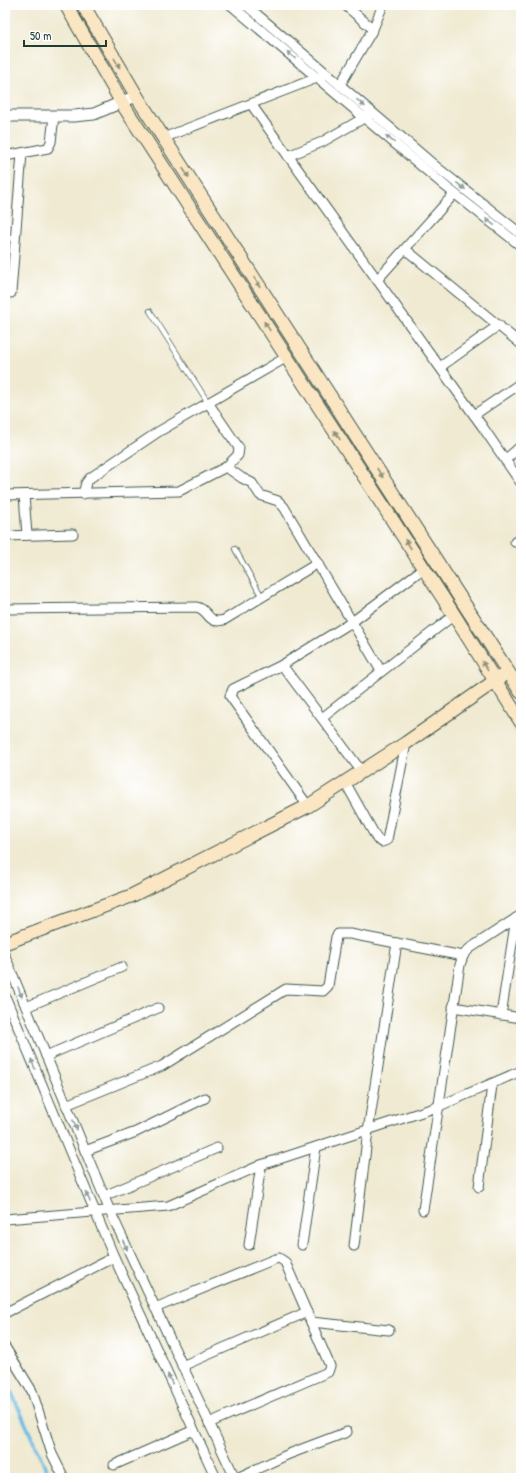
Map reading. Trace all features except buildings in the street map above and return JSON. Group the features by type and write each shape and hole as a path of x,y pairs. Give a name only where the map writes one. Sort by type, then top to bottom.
{"main road":[{"path":"66,5 122,102 424,568 521,722"},
{"path":"83,5 136,96 521,692"},
{"path":"5,943 131,896 308,806 406,743 508,672"}],"street":[{"path":"231,5 454,194 521,246"},
{"path":"246,5 434,165 521,234"},
{"path":"345,5 373,29"},
{"path":"340,85 373,29 383,5"},
{"path":"163,138 328,74"},
{"path":"5,116 94,114 136,96"},
{"path":"251,104 474,414 521,483"},
{"path":"288,156 322,142 373,113"},
{"path":"5,156 48,148 50,146 54,116"},
{"path":"11,293 22,153"},
{"path":"377,280 454,194"},
{"path":"405,249 521,344"},
{"path":"440,367 499,325"},
{"path":"83,494 86,483 90,478 158,432 209,404 287,357"},
{"path":"474,414 521,383"},
{"path":"5,495 179,491 226,467 238,455 238,448 209,404"},
{"path":"505,460 521,446"},
{"path":"226,467 252,483 260,495 281,504 318,563 382,672"},
{"path":"24,495 27,535"},
{"path":"5,536 73,534"},
{"path":"5,609 196,607 203,610 213,621 217,622 224,620 318,563"},
{"path":"308,806 230,696 233,688 282,665 352,622 424,568"},
{"path":"322,718 454,615"},
{"path":"282,665 362,772"},
{"path":"346,782 378,839 382,842 387,840 406,743"},
{"path":"423,1210 437,1107 460,965 463,956 469,949 519,917"},
{"path":"502,1015 519,917"},
{"path":"66,1105 162,1066 286,989 323,991 328,986 336,937 338,934 350,934 463,956"},
{"path":"354,1246 368,1131 397,943"},
{"path":"5,956 110,1211 195,1394 236,1478 289,1454 347,1432"},
{"path":"26,1007 122,967"},
{"path":"5,996 94,1212 216,1478"},
{"path":"453,1007 521,1018"},
{"path":"46,1056 158,1008"},
{"path":"5,1220 168,1206 261,1165 437,1107 521,1071"},
{"path":"40,1081 54,1076"},
{"path":"479,1187 492,1084"},
{"path":"85,1151 136,1132 205,1098"},
{"path":"302,1245 316,1147"},
{"path":"104,1196 217,1148"},
{"path":"249,1245 261,1165"},
{"path":"5,1313 114,1257"},
{"path":"155,1308 279,1258 285,1262 330,1366 328,1372 209,1423"},
{"path":"182,1366 307,1312"},
{"path":"311,1322 389,1330"},
{"path":"153,1342 167,1334"},
{"path":"5,1347 32,1391 39,1409 52,1454 64,1478"},
{"path":"180,1401 195,1394"},
{"path":"114,1465 194,1430"},
{"path":"206,1457 221,1449"}],"lane":[{"path":"150,311 209,404"},
{"path":"235,549 262,597"}],"waterway":[{"path":"5,1378 50,1478"}]}
